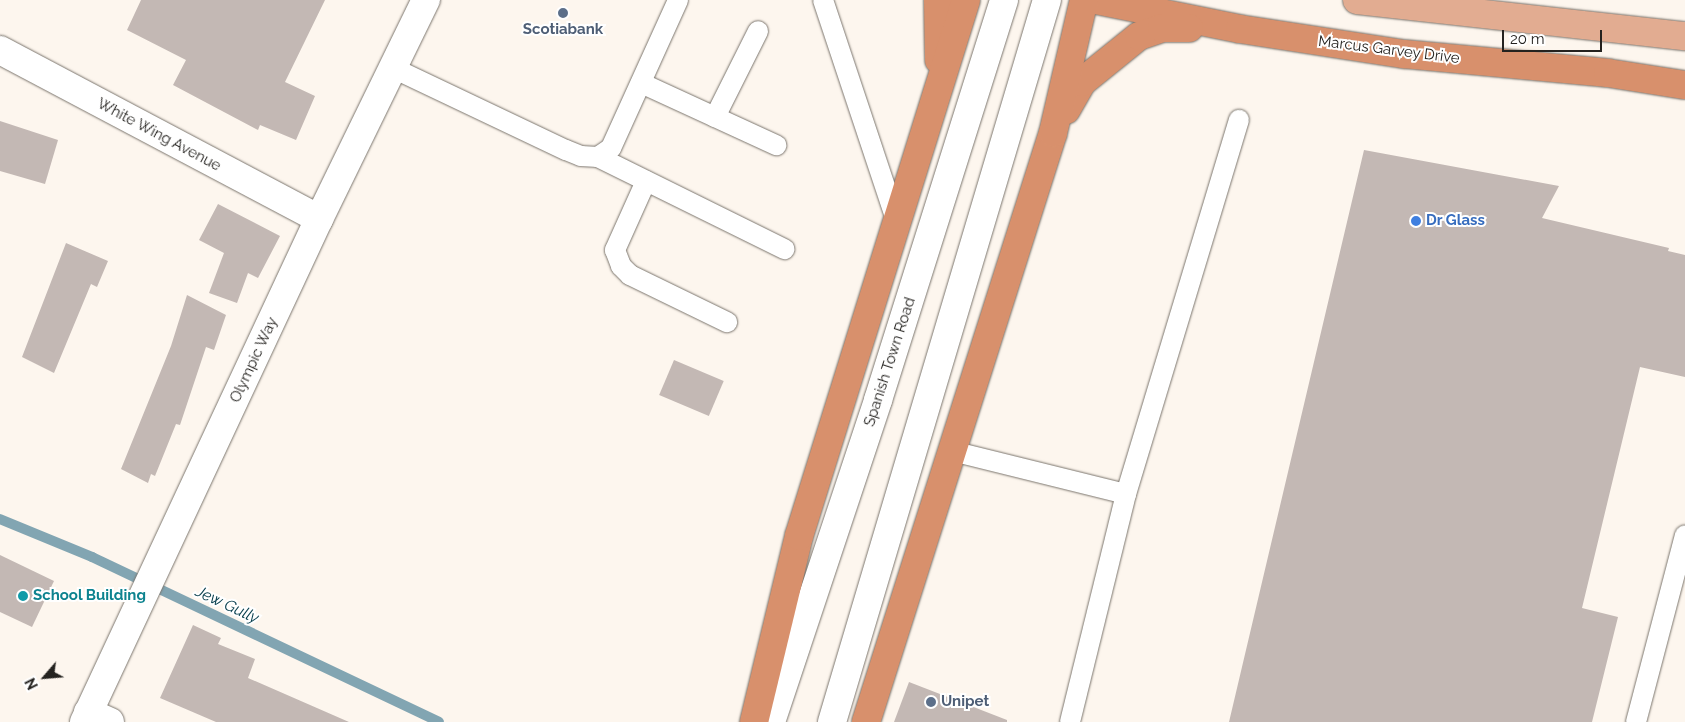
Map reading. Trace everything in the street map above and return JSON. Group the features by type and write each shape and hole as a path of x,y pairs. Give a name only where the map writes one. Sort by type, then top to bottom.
{"highway":[{"path":"922,142 940,55 938,0"},
{"path":"754,722 799,536 966,0"},
{"path":"866,722 1052,133 1084,0"},
{"name":"Marcus Garvey Drive","path":"1096,0 1240,29 1404,54 1608,73 1685,85"},
{"path":"1052,133 1082,82 1138,36 1162,28 1240,29"}],"main road":[{"name":"Olympic Way","path":"94,719 136,610 161,561 319,219 426,0"},
{"name":"Spanish Town Road","path":"771,722 878,400 1004,0"},
{"path":"832,722 922,414 1047,0"},
{"path":"1357,0 1685,36"},
{"name":"White Wing Avenue","path":"0,50 319,219"}],"lane":[{"path":"598,157 611,148 678,0"},
{"path":"823,0 897,224"},
{"path":"715,117 758,31"},
{"path":"393,68 566,150 581,156 598,157 784,249"},
{"path":"641,83 776,145"},
{"path":"1070,722 1126,494 1239,120"},
{"path":"646,181 615,250 621,266 630,275 728,322"},
{"path":"952,451 1126,494"},
{"path":"1636,722 1685,535"}],"building":[{"path":"141,0 325,0 285,82 315,96 296,140 260,125 258,130 173,85 186,60 127,30"},
{"path":"0,121 58,140 45,184 0,171"},
{"path":"1364,150 1559,186 1542,218 1669,248 1668,251 1685,255 1685,377 1640,367 1582,608 1618,617 1592,722 1229,722"},
{"path":"218,204 280,236 258,278 248,273 237,303 209,293 224,253 199,240"},
{"path":"66,243 108,261 97,287 91,284 54,373 22,357"},
{"path":"187,295 226,315 214,350 206,347 180,425 176,424 155,476 151,474 148,483 121,469 171,346"},
{"path":"674,360 724,381 709,416 659,395"},
{"name":"School Building","path":"0,555 54,581 32,627 0,612"},
{"path":"193,625 221,638 218,644 255,659 248,678 349,722 216,722 160,698"},
{"name":"Unipet","path":"909,682 1007,720 1007,722 894,722"}],"waterway":[{"name":"Jew Gully","path":"0,519 92,557 439,722"}],"place":[{"name":"Scotiabank","path":"563,13"},
{"name":"Dr Glass","path":"1416,221"},
{"name":"School Building","path":"23,596"},
{"name":"Unipet","path":"931,702"}]}
